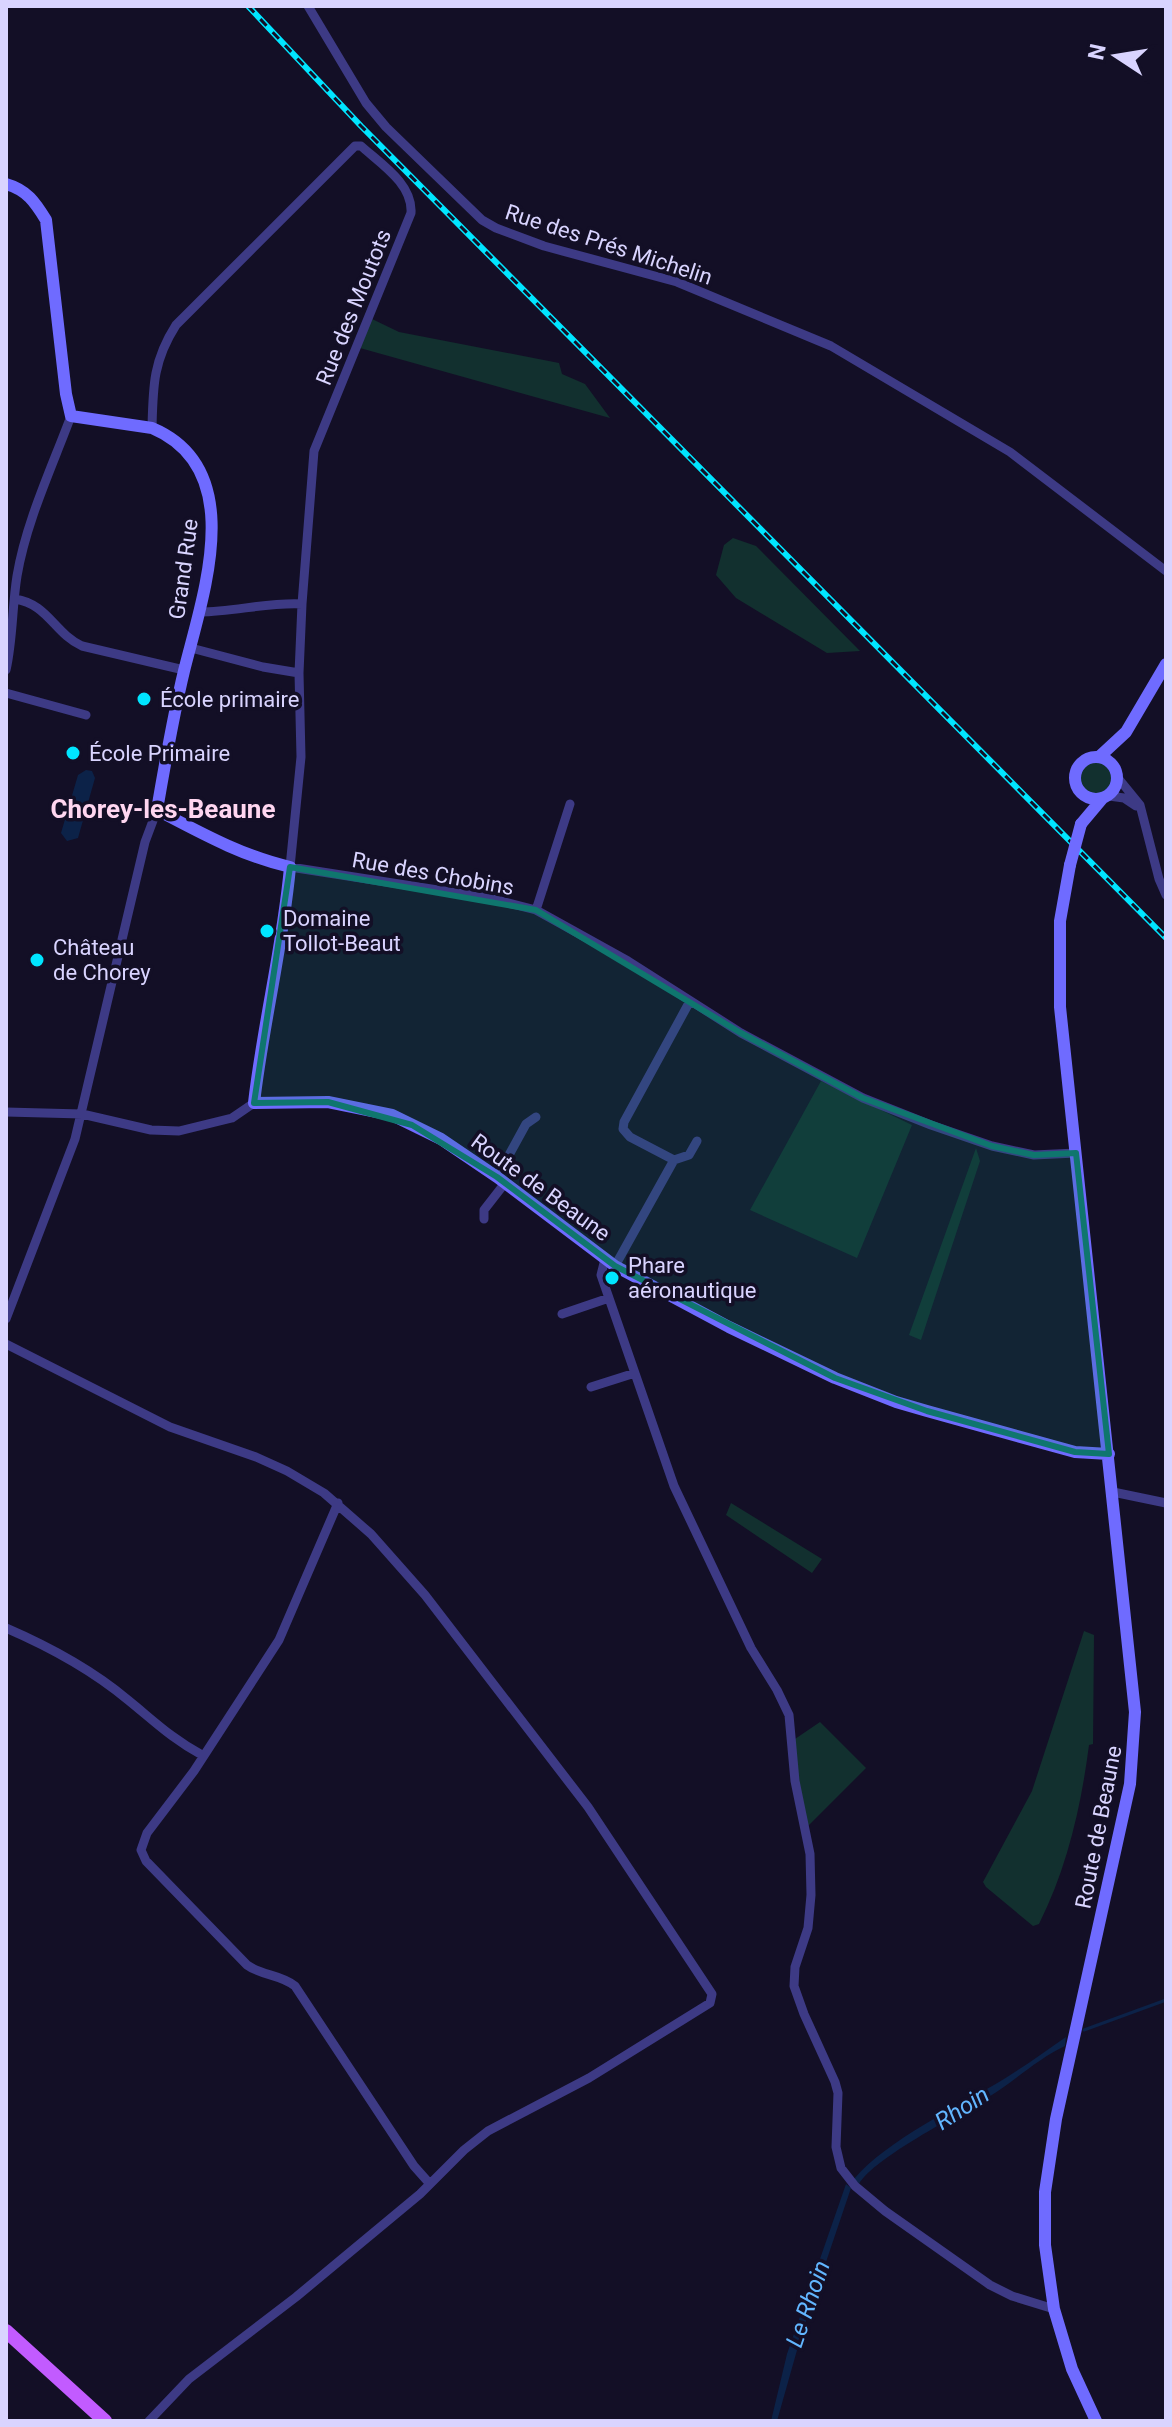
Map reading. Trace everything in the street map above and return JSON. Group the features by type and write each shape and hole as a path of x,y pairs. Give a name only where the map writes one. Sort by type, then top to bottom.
{"main road":[{"path":"6,2331 105,2421"}],"street":[{"name":"Rue des Prés Michelin","path":"308,6 366,103 386,127 482,220 506,233 544,246 677,282 831,346 1010,452 1166,571"},
{"name":"Rue des Moutots","path":"152,428 155,370 161,348 176,325 355,146 361,146 406,189 412,201 411,213 314,451 299,673 301,757 290,867"},
{"path":"6,184 20,188 33,199 46,220 71,416 23,551 6,670"},
{"name":"Grand Rue","path":"71,416 152,428 183,446 200,468 209,492 212,522 200,612 184,670 157,810"},
{"path":"15,599 29,601 39,607 71,641 82,646 184,670"},
{"path":"200,612 302,604"},
{"path":"191,648 299,673"},
{"path":"1141,811 1124,798 1092,799 1082,794 1076,784 1077,770 1085,761 1099,757 1126,732 1166,664"},
{"path":"6,693 86,715"},
{"path":"1081,824 1115,788 1126,732"},
{"path":"1099,757 1109,761 1138,802 1160,885 1166,895"},
{"path":"1081,824 1082,794"},
{"path":"536,910 570,804"},
{"path":"6,1112 82,1114 151,1130 179,1131 232,1118 254,1103 290,867 237,852 157,810 143,852 82,1114 66,1167 6,1319"},
{"name":"Route de Beaune","path":"1081,824 1063,891 1058,952 1060,1007 1135,1693 1134,1748 1126,1805 1049,2156 1044,2226 1054,2309 1072,2369 1096,2421"},
{"name":"Rue des Chobins","path":"290,867 489,898 536,910 628,961 741,1033 863,1098 961,1136 1023,1153 1045,1156 1076,1153"},
{"path":"674,1160 630,1137 623,1129 627,1116 690,1001"},
{"name":"Route de Beaune","path":"254,1103 328,1102 392,1115 441,1139 610,1262 729,1327 835,1378 896,1402 1075,1452 1109,1454"},
{"path":"484,1219 484,1210 526,1124 536,1117"},
{"path":"697,1141 689,1155 674,1160 601,1275 674,1486 727,1597 789,1715 795,1781 810,1854 811,1895 808,1928 795,1967 794,1986 838,2093 836,2147 841,2168 864,2195 980,2279 1012,2296 1054,2309"},
{"path":"562,1314 609,1298"},
{"path":"6,1344 170,1427 287,1471 338,1503 371,1534 425,1595 578,1794 712,1994 710,2003 603,2070 488,2131 296,2297 189,2379 149,2421"},
{"path":"591,1387 635,1373"},
{"path":"1113,1492 1166,1503"},
{"path":"338,1503 279,1640 194,1771 143,1840 141,1850 146,1861 247,1965 261,1973 286,1979 295,1986 414,2166 430,2184"},
{"path":"6,1628 55,1649 87,1669 128,1699 163,1731 202,1755"}],"highlighted area":[{"path":"290,867 536,910 741,1033 863,1098 992,1146 1034,1155 1076,1153 1109,1454 1075,1452 927,1411 835,1378 615,1266 497,1177 412,1125 328,1102 254,1103"}],"green space":[{"path":"372,319 399,332 559,363 562,374 585,384 610,418 360,348"},
{"path":"733,538 756,546 860,651 827,653 736,598 716,575 724,545"},
{"path":"1096,762 1108,766 1112,778 1108,790 1096,794 1084,790 1080,778 1084,766"},
{"path":"821,1081 912,1125 857,1258 750,1210"},
{"path":"976,1148 980,1161 921,1340 909,1335"},
{"path":"731,1503 822,1559 812,1573 726,1515"},
{"path":"1084,1631 1094,1635 1093,1744 1089,1745 1082,1791 1065,1859 1039,1924 1033,1926 983,1882 1032,1791"},
{"path":"820,1722 866,1768 807,1827 795,1761 795,1739"}],"water":[{"path":"86,770 92,771 95,778 78,838 67,841 61,833 78,775"},
{"name":"Rhoin","path":"1066,2037 1065,2046 997,2092 898,2150 859,2184 854,2179 904,2137 1004,2079"},
{"path":"846,2184 851,2188 801,2336 777,2421 771,2421 787,2354"}],"waterway":[{"name":"Le Rhoin","path":"1084,2030 1166,2000"}],"railway":[{"path":"248,6 361,126 1166,938"}],"place":[{"name":"École primaire","path":"144,699"},
{"name":"École Primaire","path":"73,753"},
{"name":"Domaine Tollot-Beaut","path":"267,931"},
{"name":"Château de Chorey","path":"37,960"},
{"name":"Phare aéronautique","path":"612,1278"}],"district":[{"name":"Chorey-les-Beaune","path":"163,809"}]}
